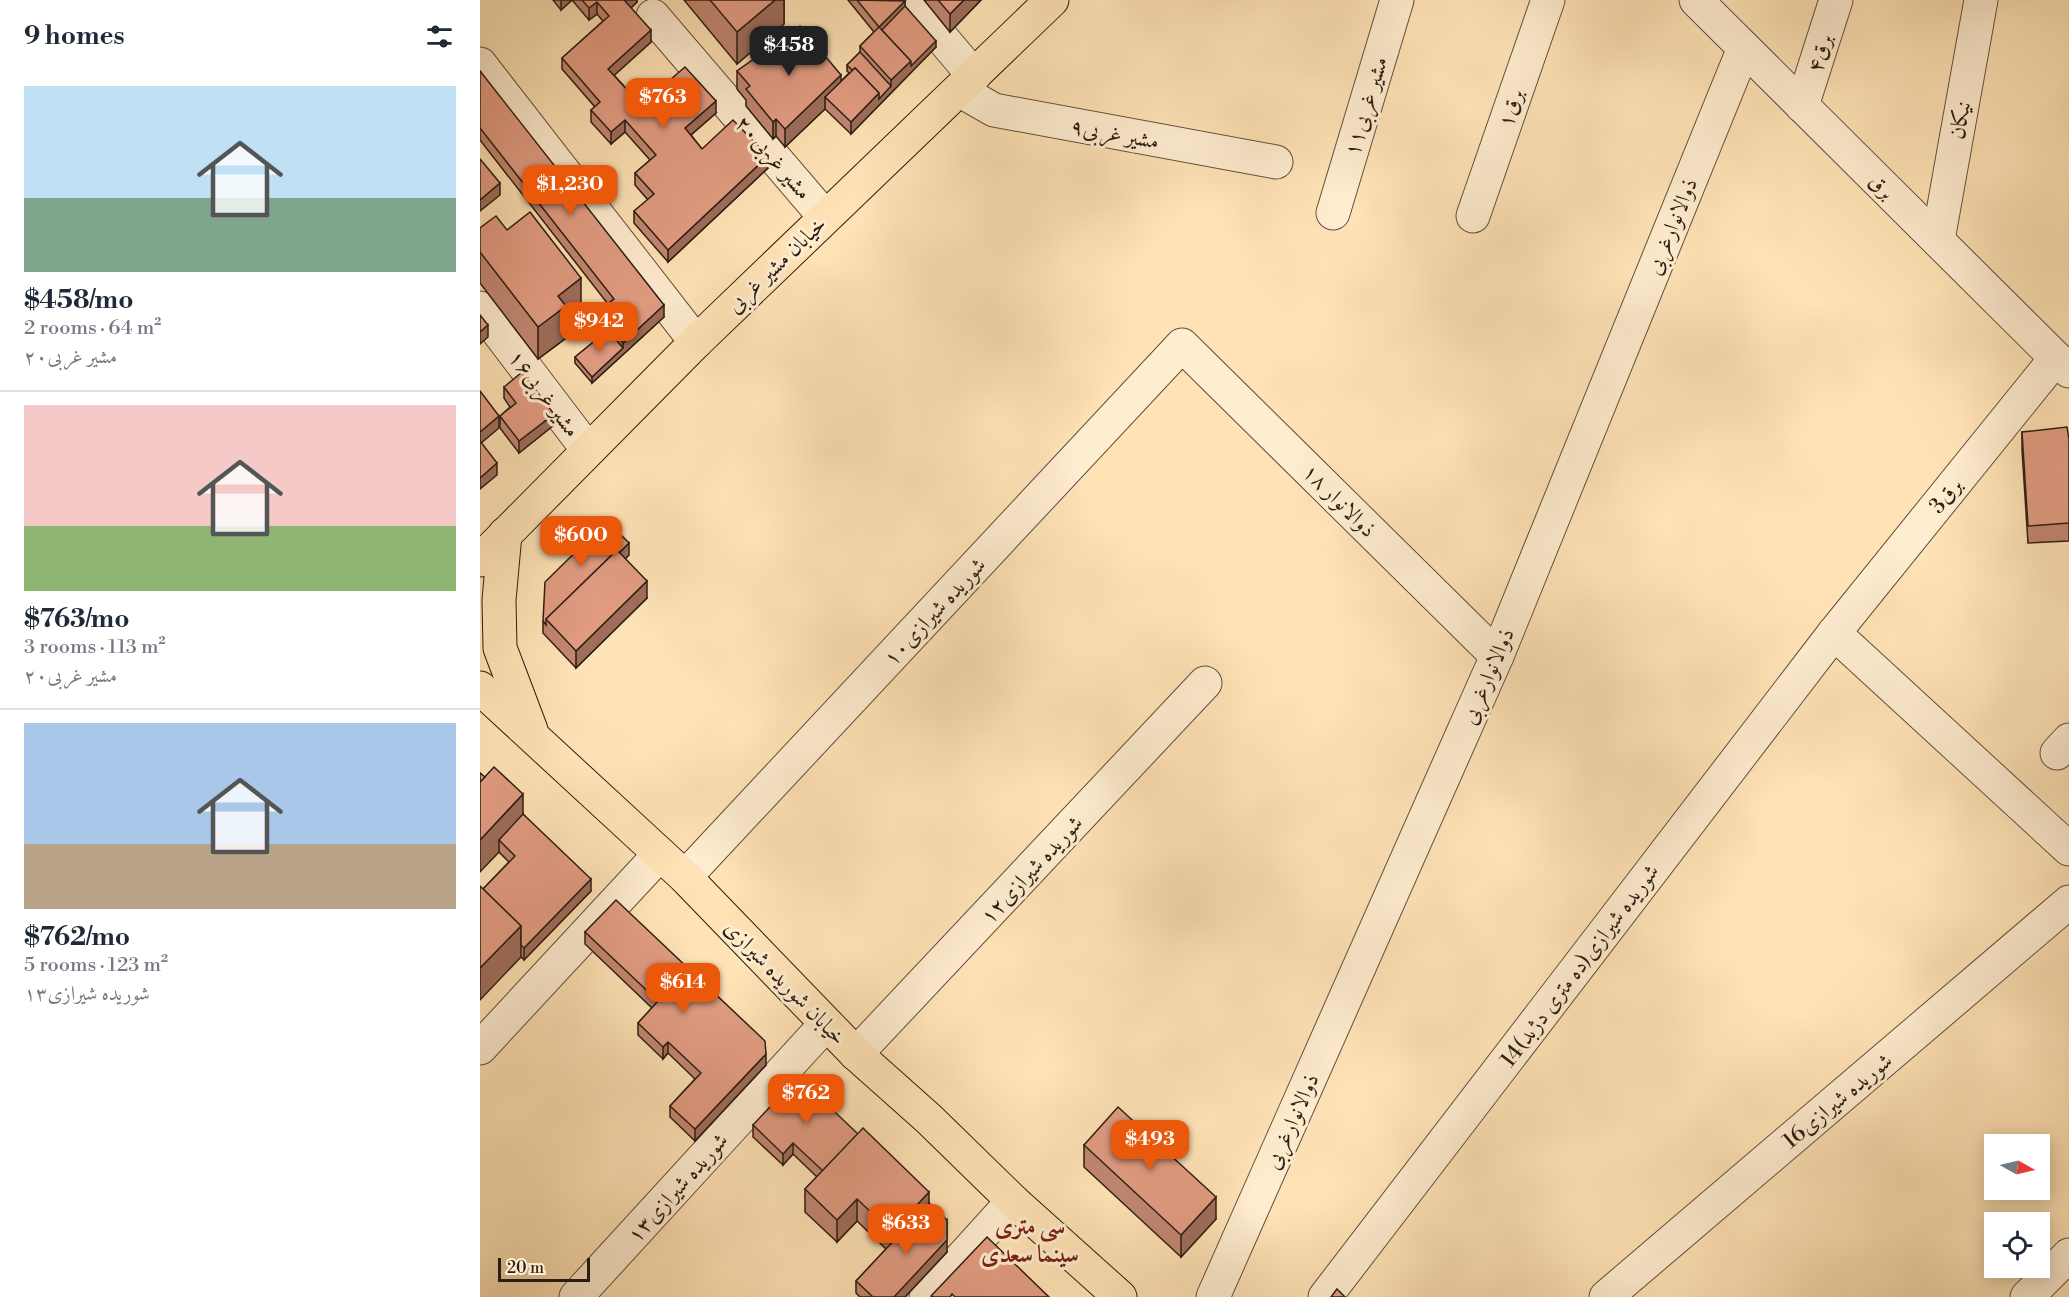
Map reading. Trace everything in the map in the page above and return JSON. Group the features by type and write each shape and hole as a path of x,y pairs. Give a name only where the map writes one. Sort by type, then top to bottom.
{"main road":[{"name":"خیابان مشیر غربی","path":"480,560 696,342 1052,0"},
{"path":"506,534 499,600 500,648 534,737"},
{"name":"خیابان شوریده شیرازی","path":"480,688 685,877 856,1054 1013,1201 1120,1297"}],"street":[{"path":"910,0 967,83"},
{"name":"مشیر غربی۱۱","path":"1333,213 1398,0"},
{"name":"برق۱","path":"1473,216 1548,0"},
{"name":"برق","path":"1696,0 2062,364"},
{"name":"برق۴","path":"1802,106 1836,0"},
{"name":"نیکان","path":"1938,240 1981,0"},
{"name":"مشیر غربی۲۰","path":"653,16 825,217"},
{"name":"ذوالانوارغربی","path":"1213,1297 1497,656 1744,48"},
{"path":"480,64 696,342"},
{"name":"مشیر غربی۹","path":"967,83 994,110 1276,162"},
{"name":"مشیر غربی۱۶","path":"480,308 588,450"},
{"name":"ذوالانوار ۱۸","path":"1182,345 1497,656"},
{"name":"۱۰شوریده شیرازی","path":"685,877 1182,345"},
{"name":"3برق","path":"1833,633 2062,364"},
{"path":"1833,633 2069,849"},
{"name":"14شوریده شیرازی(ده متری دژبد)","path":"1325,1297 1833,633"},
{"name":"شوریده شیرازی۱۲","path":"856,1054 1205,683"},
{"path":"480,1048 660,854"},
{"name":"شوریده شیرازی16","path":"1606,1297 2069,902"},
{"name":"شوریده شیرازی۱۳","path":"576,1297 826,1024"},
{"path":"926,1297 1013,1201"},
{"path":"2027,1297 2069,1255"}],"building":[{"path":"582,0 626,0 651,30 608,69 641,105 685,67 716,101 685,128 702,149 733,120 768,156 668,250 634,211 654,194 635,173 656,155 625,120 611,132 591,110 600,102 562,58 609,16 597,2 589,8"},
{"path":"710,0 775,0 737,32"},
{"path":"857,0 905,1 879,27"},
{"path":"938,0 964,0 950,14"},
{"path":"905,6 936,41 911,66 911,61 882,30"},
{"path":"800,26 841,75 785,129 776,119 773,122 746,89 750,86 737,71"},
{"path":"879,27 911,61 891,80 860,46"},
{"path":"860,52 891,86 879,99 879,93 855,68 852,70 847,65"},
{"path":"855,68 879,93 851,122 825,97"},
{"path":"480,71 664,305 623,343 598,311 614,299 480,128"},
{"path":"480,159 500,183 480,200"},
{"path":"530,212 581,278 558,296 566,306 538,327 480,252 480,228 496,216 507,230"},
{"path":"480,315 488,325 480,332"},
{"path":"608,330 623,348 592,377 575,357"},
{"path":"522,372 554,414 519,441 500,416 516,403 504,387"},
{"path":"480,391 499,416 480,432"},
{"path":"2067,427 2069,523 2028,526 2022,432"},
{"path":"480,441 497,463 480,478"},
{"path":"607,521 629,543 619,553 617,550 546,619 546,625 543,621 545,582"},
{"path":"617,550 647,581 576,651 546,619"},
{"path":"494,767 523,794 480,840 480,782"},
{"path":"523,814 591,879 524,948 521,945 521,926 483,889 515,856 499,840"},
{"path":"480,886 521,926 480,968"},
{"path":"616,900 765,1041 766,1054 695,1129 670,1106 701,1073 668,1042 663,1047 638,1023 658,1001 585,932"},
{"path":"798,1077 858,1134 823,1171 793,1143 783,1154 753,1125"},
{"path":"1118,1107 1216,1197 1181,1235 1084,1145"},
{"path":"863,1128 929,1192 892,1232 857,1199 837,1220 805,1189"},
{"path":"929,1203 947,1220 947,1240 894,1297 873,1297 856,1281"},
{"path":"987,1237 1049,1297 955,1297 952,1294 950,1297 931,1296"},
{"path":"1337,1289 1345,1297 1331,1297"}],"district":[{"name":"سی متری سینما سعدی","path":"1030,1240"}]}
